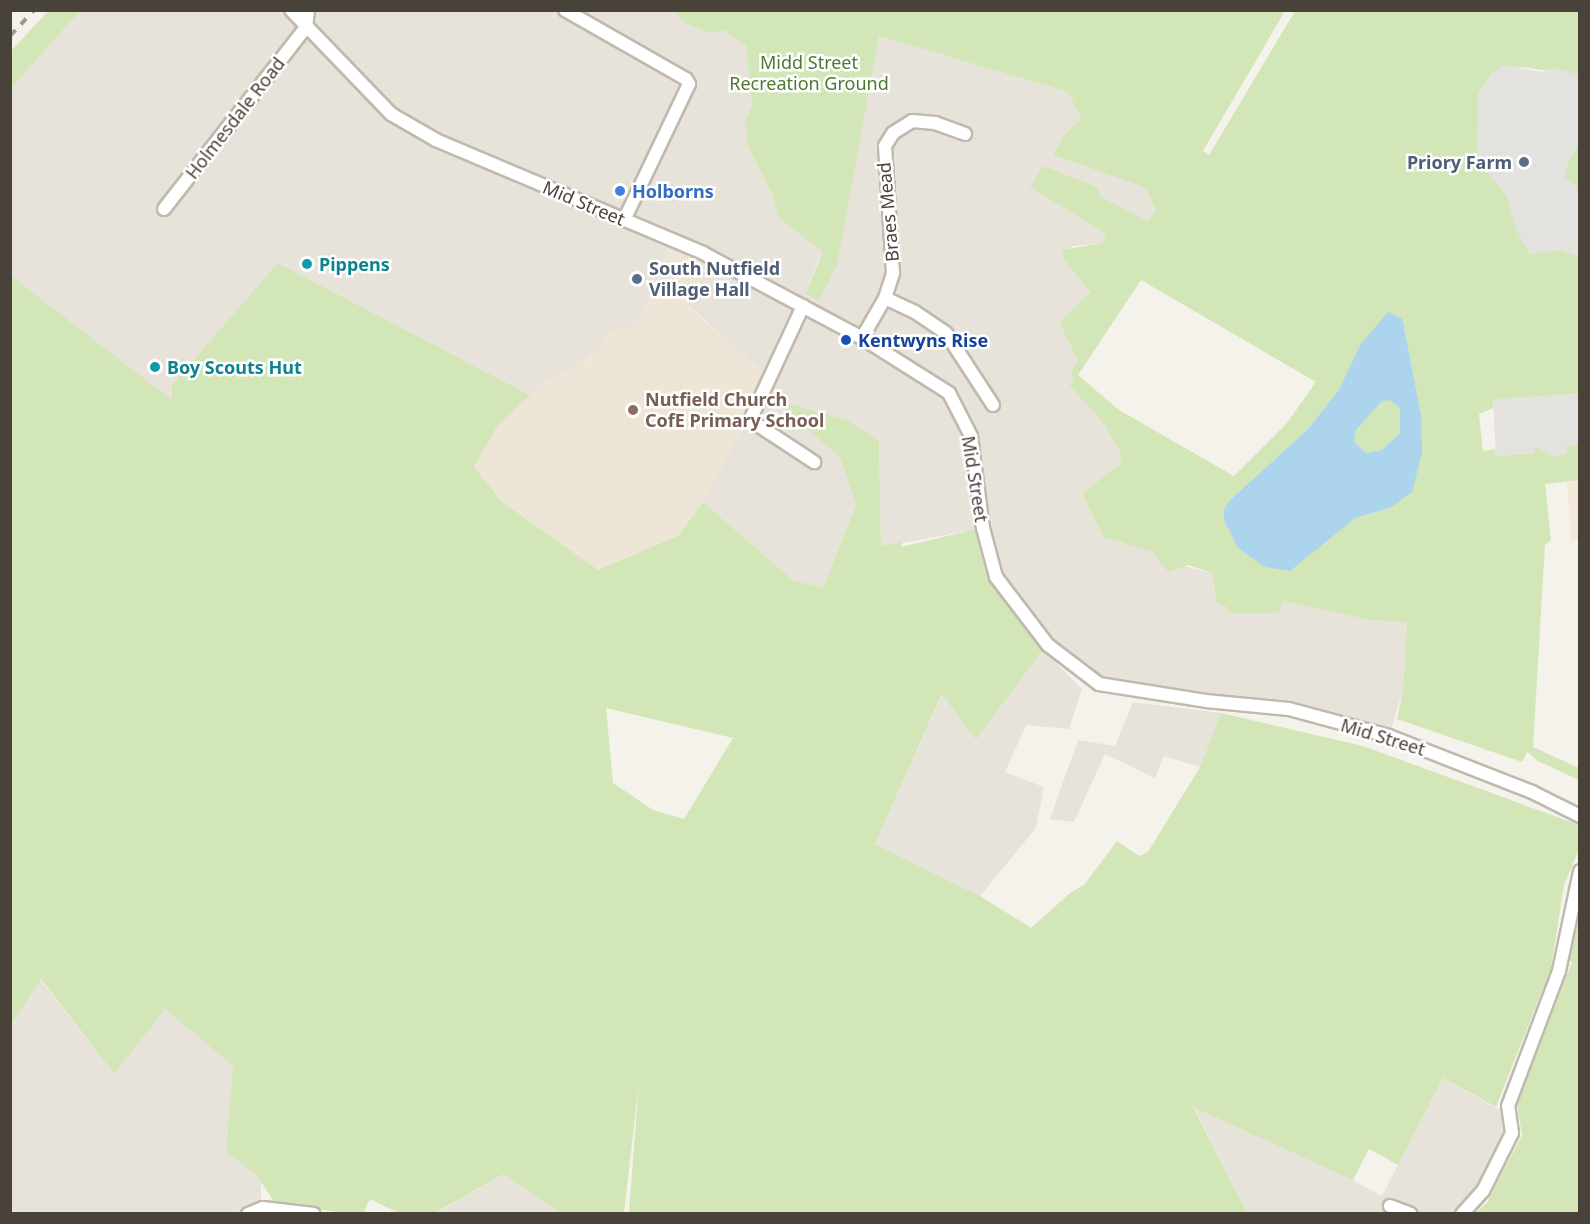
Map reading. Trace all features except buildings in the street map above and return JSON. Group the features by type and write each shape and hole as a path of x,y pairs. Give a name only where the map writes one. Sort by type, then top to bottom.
{"street":[{"name":"Mid Street","path":"291,10 391,114 436,140 703,254 862,338 949,393 971,436 983,528 996,577 1048,645 1099,684 1184,699 1289,709 1402,740 1580,816"},
{"path":"306,27 308,10"},
{"path":"565,10 686,79 688,84 624,220"},
{"name":"Holmesdale Road","path":"164,210 306,27"},
{"name":"Braes Mead","path":"862,338 892,281 894,252 883,164 885,146 893,133 912,122 935,123 965,134"},
{"path":"885,298 915,312 946,333 993,405"},
{"path":"802,306 750,420 814,462"},
{"path":"1462,1214 1483,1191 1512,1133 1508,1106 1560,970 1580,871"},
{"path":"1390,1206 1411,1214"},
{"path":"248,1214 263,1208 314,1214"}],"shaded area":[{"path":"80,11 675,11 683,22 709,33 725,31 746,46 752,105 745,121 780,218 823,252 807,285 844,217 879,36 1068,92 1081,119 1063,136 1053,155 1146,188 1156,210 1149,222 1101,197 1107,234 1102,243 1072,246 1063,259 1090,292 1059,323 1078,362 1074,381 1069,385 1104,424 1119,449 1122,463 1082,493 1103,537 1153,552 1163,561 1213,573 1216,603 1284,601 1369,620 1407,622 1403,690 1389,736 1289,709 1109,685 1048,645 996,577 983,528 881,547 879,441 774,400 840,457 856,505 823,588 793,580 703,502 768,378 688,305 671,241 648,303 631,329 613,330 596,353 530,395 278,263 172,401 11,277 10,88"},
{"name":"Priory Farm","path":"1504,65 1541,72 1556,68 1579,75 1579,145 1570,159 1564,177 1579,188 1579,257 1561,250 1530,254 1517,231 1507,195 1481,165 1477,151 1478,95 1494,71"},
{"name":"Nutfield Church CofE Primary School","path":"671,240 711,257 688,306 768,378 703,502 633,596 502,502 474,465 498,425 537,387 590,358 613,330 631,329 648,303"},
{"path":"1579,394 1579,445 1566,445 1567,454 1554,457 1535,446 1535,453 1496,456 1493,399"},
{"path":"1579,445 1579,540 1571,541 1567,481 1558,481"},
{"path":"1043,650 1082,689 1069,729 1026,725 1005,772 1044,787 1036,828 980,896 875,844 943,693 976,740"},
{"path":"1133,702 1221,713 1200,767 1164,756 1155,778 1105,754 1074,822 1050,819 1078,740 1115,746"},
{"path":"40,979 113,1073 165,1009 234,1066 226,1151 261,1175 261,1203 232,1214 11,1214 11,1024"},
{"path":"1443,1078 1503,1112 1502,1141 1460,1213 1247,1213 1193,1106 1323,1164 1382,1196"},
{"path":"504,1174 560,1213 435,1214"}],"green space":[{"path":"49,10 80,11 11,88 11,51"},
{"name":"Midd Street Recreation Ground","path":"675,11 1285,11 1203,151 1209,155 1295,11 1579,11 1579,75 1523,67 1494,71 1478,95 1481,165 1507,195 1517,231 1539,244 1579,242 1579,394 1493,399 1493,408 1479,414 1483,451 1495,449 1496,456 1535,453 1535,446 1579,445 1579,480 1545,484 1551,540 1545,545 1533,747 1579,768 1579,780 1538,761 1527,752 1522,762 1397,719 1403,690 1407,622 1369,620 1284,601 1278,613 1228,613 1227,607 1216,603 1213,573 1188,565 1168,572 1153,552 1103,537 1082,493 1122,463 1119,449 1104,424 1069,385 1074,381 1071,372 1078,361 1059,323 1090,292 1063,259 1062,250 1102,243 1107,234 1030,187 1043,166 1097,187 1101,197 1148,221 1156,210 1146,188 1053,155 1063,136 1081,119 1068,92 879,36 837,265 819,301 806,294 823,252 779,218 771,192 748,146 745,121 752,105 746,46 725,31 709,33 683,22","holes":["1141,280 1316,382 1287,423 1234,476 1119,410 1078,375","1404,327 1421,414 1390,508 1355,518 1333,534 1230,500 1309,428 1339,389 1360,345"]},
{"path":"1579,124 1579,202 1544,186"},
{"path":"278,263 530,395 498,425 474,466 502,502 598,570 678,536 703,502 793,580 823,588 856,505 840,457 772,399 847,420 879,441 881,546 903,542 901,547 977,529 991,578 1043,650 976,740 942,694 875,844 980,896 1031,928 1070,893 1084,885 1117,841 1139,856 1148,852 1200,767 1221,713 1363,746 1579,825 1579,849 1564,885 1551,968 1496,1107 1443,1078 1398,1165 1369,1149 1353,1180 1193,1107 1247,1213 629,1213 639,1082 624,1213 560,1213 504,1174 435,1213 399,1213 370,1199 363,1213 344,1213 275,1203 256,1174 226,1152 233,1066 165,1009 114,1074 41,979 11,1024 11,276 172,400 172,385","holes":["606,708 733,738 684,819 653,810 613,783"]},
{"path":"1390,400 1400,408 1400,433 1382,450 1366,453 1354,442 1356,430 1381,402"},
{"path":"1579,888 1579,1213 1474,1214 1487,1203 1522,1135 1517,1105 1572,962 1566,959"}],"water":[{"path":"1388,312 1402,319 1421,414 1422,453 1412,492 1390,508 1355,518 1290,571 1265,567 1238,548 1224,520 1224,510 1230,500 1309,428 1339,389 1360,345","holes":["1390,400 1400,408 1400,433 1382,450 1366,453 1354,442 1356,430 1381,402"]}],"railway":[{"path":"10,36 34,10"}],"place":[{"name":"Priory Farm","path":"1524,162"},
{"name":"Holborns","path":"620,191"},
{"name":"Pippens","path":"307,264"},
{"name":"South Nutfield Village Hall","path":"637,279"},
{"name":"Kentwyns Rise","path":"846,340"},
{"name":"Boy Scouts Hut","path":"155,367"},
{"name":"Nutfield Church CofE Primary School","path":"633,410"}]}
